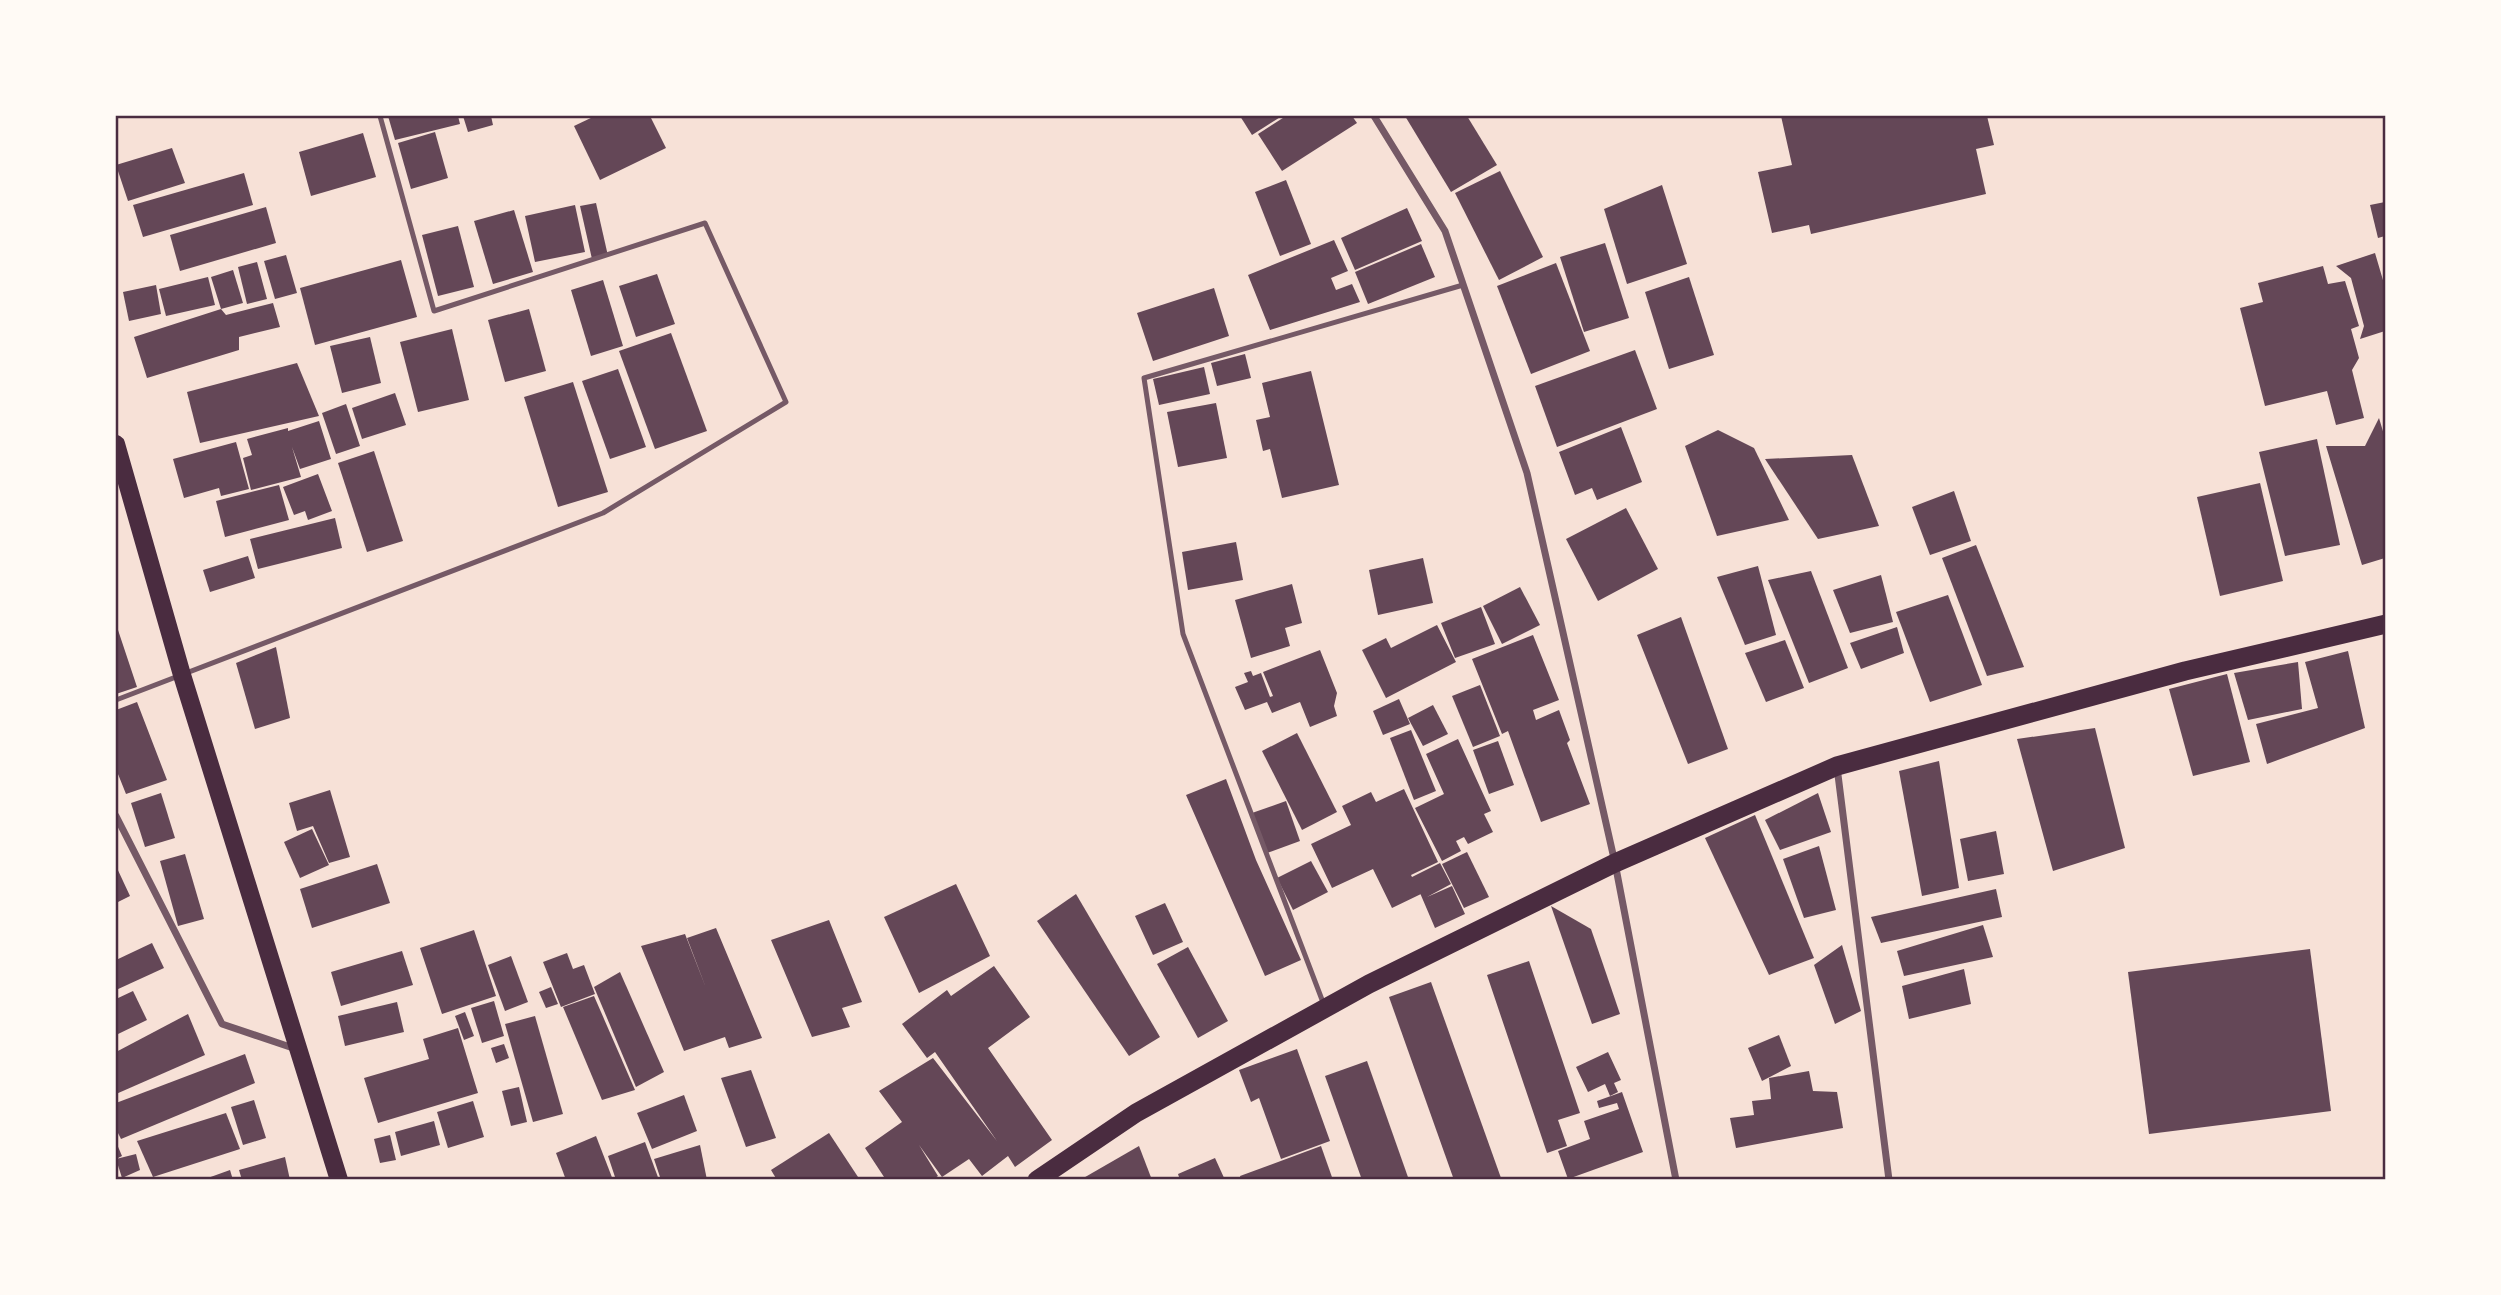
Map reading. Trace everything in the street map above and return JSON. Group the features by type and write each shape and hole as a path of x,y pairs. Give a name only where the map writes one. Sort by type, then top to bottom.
{"highway":[{"path":"1037,1180 1136,1113 1326,1008 1615,863 1837,766 2185,671 2385,624"}],"main road":[{"path":"116,444 182,675 340,1180"}],"street":[{"path":"1374,116 1445,231 1527,473 1615,863 1676,1180"},
{"path":"1837,766 1889,1180"},
{"path":"116,816 222,1024 299,1051"}],"lane":[{"path":"116,700 603,513 786,402 705,223 435,312 380,116"},
{"path":"1326,1008 1183,634 1144,378 1464,285"}],"building":[{"path":"388,116 458,116 460,124 395,140"},
{"path":"463,116 491,116 493,125 468,132"},
{"path":"595,116 650,116 666,148 600,180 574,126"},
{"path":"1240,116 1282,116 1252,135"},
{"path":"1286,116 1352,116 1357,123 1282,171 1258,134"},
{"path":"1405,116 1467,116 1497,165 1451,192"},
{"path":"1781,116 1987,116 1994,145 1976,149 1986,194 1811,234 1809,225 1772,233 1758,172 1792,165"},
{"path":"435,132 448,178 411,189 398,143"},
{"path":"363,133 376,177 311,196 299,152"},
{"path":"172,148 185,183 128,201 116,165"},
{"path":"1500,171 1543,257 1499,280 1455,193"},
{"path":"244,173 253,205 143,237 133,205"},
{"path":"1286,180 1311,244 1280,256 1255,192"},
{"path":"1662,185 1687,264 1627,284 1604,209"},
{"path":"2385,202 2385,236 2378,238 2370,205"},
{"path":"596,203 608,256 592,259 580,206"},
{"path":"575,205 585,252 535,262 525,216"},
{"path":"266,207 276,243 180,271 170,235"},
{"path":"1407,208 1422,241 1355,270 1341,238"},
{"path":"514,210 533,272 493,284 474,221"},
{"path":"458,226 474,287 438,296 422,235"},
{"path":"1334,240 1348,271 1331,278 1336,290 1352,284 1360,302 1270,330 1248,275"},
{"path":"1605,243 1629,318 1584,332 1560,257"},
{"path":"1421,244 1435,277 1368,304 1355,272"},
{"path":"2375,253 2385,287 2385,331 2360,339 2364,326 2351,278 2336,266"},
{"path":"286,255 297,293 275,299 264,261"},
{"path":"401,260 417,317 315,345 300,288"},
{"path":"257,262 267,299 247,304 238,267"},
{"path":"1556,263 1590,351 1531,374 1497,286"},
{"path":"2323,266 2328,284 2345,281 2359,326 2351,329 2359,358 2352,370 2364,418 2336,425 2327,391 2265,406 2240,308 2263,302 2258,283"},
{"path":"233,270 243,303 221,309 211,277"},
{"path":"657,274 675,324 636,337 619,286"},
{"path":"208,277 215,305 166,316 159,289"},
{"path":"1689,277 1714,355 1669,369 1645,292"},
{"path":"603,280 623,346 591,356 571,290"},
{"path":"156,285 161,314 129,321 123,292"},
{"path":"1214,288 1229,336 1153,361 1137,313"},
{"path":"273,303 280,327 239,337 239,350 147,378 134,337 221,309 226,315"},
{"path":"529,309 546,371 505,382 488,320"},
{"path":"452,329 469,400 418,412 400,342"},
{"path":"671,333 707,431 655,449 619,351"},
{"path":"370,337 381,383 342,393 330,346"},
{"path":"1635,350 1657,409 1557,447 1535,386"},
{"path":"1245,354 1251,378 1217,386 1211,363"},
{"path":"297,363 319,416 200,443 187,392"},
{"path":"1204,367 1210,394 1159,405 1153,379"},
{"path":"618,369 646,447 610,459 582,381"},
{"path":"1311,371 1339,485 1282,498 1270,449 1263,451 1256,420 1270,417 1262,383"},
{"path":"573,382 608,492 558,507 524,397"},
{"path":"395,393 406,425 362,439 352,408"},
{"path":"1216,403 1227,458 1178,467 1167,412"},
{"path":"346,404 360,446 336,454 322,413"},
{"path":"2379,418 2385,438 2385,558 2362,565 2326,446 2365,446"},
{"path":"319,421 331,459 300,469 292,447 301,477 251,490 243,458 252,455 247,439 288,428 288,431"},
{"path":"1621,427 1642,482 1597,500 1592,488 1575,495 1559,452"},
{"path":"1718,430 1754,448 1789,520 1717,536 1685,446"},
{"path":"2317,439 2340,545 2285,556 2259,452"},
{"path":"236,442 249,489 221,496 219,488 184,498 173,459"},
{"path":"374,451 403,541 367,552 338,463"},
{"path":"1852,455 1879,526 1818,539 1765,459"},
{"path":"318,474 332,511 308,520 305,511 294,515 283,487"},
{"path":"2260,483 2283,581 2220,596 2197,497"},
{"path":"279,485 289,520 225,537 216,501"},
{"path":"1954,491 1971,541 1930,555 1912,507"},
{"path":"1626,508 1658,569 1598,601 1566,539"},
{"path":"335,518 342,548 258,569 250,539"},
{"path":"1236,542 1243,580 1188,590 1182,552"},
{"path":"1976,545 2024,667 1987,676 1942,558"},
{"path":"248,556 255,578 210,592 203,570"},
{"path":"1423,558 1433,603 1378,615 1369,570"},
{"path":"1758,566 1776,635 1745,645 1717,577"},
{"path":"1811,571 1848,668 1809,683 1768,580"},
{"path":"1881,575 1893,622 1850,633 1833,590"},
{"path":"1292,584 1302,623 1285,628 1290,646 1251,658 1235,600"},
{"path":"1520,587 1540,625 1502,644 1483,606"},
{"path":"1948,595 1982,685 1930,702 1896,612"},
{"path":"1481,607 1495,644 1455,658 1441,623"},
{"path":"1681,617 1728,749 1688,764 1637,635"},
{"path":"116,624 137,687 116,694"},
{"path":"1437,625 1456,662 1386,698 1362,650 1386,638 1391,648"},
{"path":"1897,627 1904,653 1861,669 1850,643"},
{"path":"1533,635 1559,700 1533,710 1536,720 1559,710 1570,740 1567,743 1590,804 1541,822 1508,731 1502,734 1472,659"},
{"path":"1785,640 1804,688 1766,702 1745,653"},
{"path":"276,647 290,718 255,729 236,663"},
{"path":"1320,650 1337,693 1334,706 1337,716 1310,727 1300,702 1272,713 1267,702 1245,710 1235,687 1248,682 1244,673 1251,671 1253,676 1261,673 1270,697 1273,696 1263,672"},
{"path":"2348,651 2365,728 2267,764 2256,724 2318,708 2305,662"},
{"path":"2298,662 2302,709 2248,720 2234,673"},
{"path":"2227,674 2250,762 2193,776 2169,689"},
{"path":"1480,685 1500,736 1473,747 1452,696"},
{"path":"1399,699 1410,724 1383,735 1373,711"},
{"path":"137,702 167,780 126,794 116,769 116,710"},
{"path":"1433,705 1448,734 1423,746 1408,718"},
{"path":"2095,728 2125,848 2053,871 2017,739"},
{"path":"1411,730 1436,791 1414,800 1390,738"},
{"path":"1297,733 1337,812 1302,830 1262,751"},
{"path":"1458,739 1491,811 1484,814 1493,832 1468,844 1464,837 1456,841 1461,851 1442,861 1415,808 1444,794 1426,754"},
{"path":"1498,741 1514,785 1489,794 1473,750"},
{"path":"1939,761 1959,888 1922,896 1899,771"},
{"path":"1226,779 1256,860 1301,960 1265,976 1186,795"},
{"path":"1404,789 1438,862 1411,875 1412,877 1440,863 1451,884 1427,897 1452,886 1465,914 1435,928 1421,894 1392,908 1373,869 1332,888 1311,844 1351,825 1342,806 1371,792 1376,802"},
{"path":"330,790 350,857 329,863 313,826 297,831 289,803"},
{"path":"161,793 175,838 145,847 131,803"},
{"path":"1818,793 1831,832 1780,850 1765,820"},
{"path":"1286,801 1300,841 1267,853 1252,813"},
{"path":"1755,815 1814,958 1769,975 1705,838"},
{"path":"312,829 329,865 300,878 284,842"},
{"path":"1996,831 2004,874 1968,881 1960,839"},
{"path":"1819,846 1836,910 1804,918 1783,859"},
{"path":"1467,852 1489,897 1464,908 1442,864"},
{"path":"185,854 204,919 178,926 160,861"},
{"path":"1311,861 1328,892 1293,910 1277,878"},
{"path":"377,864 390,903 312,928 300,889"},
{"path":"116,866 130,896 116,903"},
{"path":"956,884 990,956 919,993 884,917"},
{"path":"1996,889 2002,917 1881,943 1871,917"},
{"path":"1076,894 1160,1037 1129,1056 1037,921"},
{"path":"1165,903 1183,942 1153,955 1135,916"},
{"path":"1551,906 1591,929 1620,1014 1592,1024"},
{"path":"829,920 862,1002 842,1008 850,1027 812,1037 771,940"},
{"path":"1983,925 1993,957 1904,976 1897,951"},
{"path":"716,928 762,1038 729,1048 725,1037 684,1051 641,946 685,934 706,988 687,938"},
{"path":"474,930 496,996 442,1014 420,948"},
{"path":"152,943 164,968 116,990 116,960"},
{"path":"1842,945 1861,1011 1835,1024 1814,965"},
{"path":"1188,947 1228,1021 1198,1038 1157,964"},
{"path":"2310,949 2331,1111 2149,1134 2128,972"},
{"path":"402,951 413,985 341,1006 331,972"},
{"path":"567,953 573,969 584,965 595,994 561,1007 543,962"},
{"path":"511,956 528,1002 505,1011 488,965"},
{"path":"1529,961 1580,1113 1558,1120 1567,1146 1547,1153 1487,975"},
{"path":"994,966 1030,1017 988,1048 1052,1140 1015,1167 1008,1156 982,1176 969,1159 942,1177 919,1145 938,1176 932,1180 886,1180 865,1148 902,1122 879,1091 933,1058 997,1141 935,1052 927,1058 902,1024 947,990 951,996"},
{"path":"1964,969 1971,1004 1909,1019 1902,986"},
{"path":"620,972 664,1072 636,1087 594,987"},
{"path":"1431,982 1501,1178 1496,1180 1454,1180 1389,997"},
{"path":"551,987 558,1004 546,1008 539,992"},
{"path":"133,991 147,1020 116,1035 116,999"},
{"path":"594,996 635,1090 602,1100 563,1007"},
{"path":"494,1001 504,1036 482,1043 471,1008"},
{"path":"397,1002 404,1032 345,1046 338,1016"},
{"path":"465,1012 474,1036 464,1040 455,1016"},
{"path":"188,1014 205,1055 116,1094 116,1052"},
{"path":"535,1016 563,1114 533,1122 505,1024"},
{"path":"458,1028 478,1093 378,1123 364,1078 429,1059 423,1039"},
{"path":"1779,1035 1791,1066 1762,1081 1748,1048"},
{"path":"504,1044 509,1058 496,1063 491,1048"},
{"path":"1297,1049 1330,1141 1281,1159 1259,1098 1251,1102 1239,1070"},
{"path":"1608,1052 1621,1080 1614,1083 1618,1092 1610,1096 1605,1084 1588,1092 1576,1067"},
{"path":"245,1054 255,1083 121,1139 116,1129 116,1103"},
{"path":"1367,1061 1409,1180 1362,1180 1325,1076"},
{"path":"751,1070 776,1138 746,1147 721,1078"},
{"path":"1809,1071 1813,1091 1837,1092 1843,1128 1736,1148 1730,1118 1754,1115 1752,1101 1771,1099 1769,1078"},
{"path":"519,1087 527,1122 511,1126 502,1091"},
{"path":"1622,1092 1643,1152 1568,1179 1558,1151 1590,1139 1584,1121 1619,1109 1617,1103 1599,1108 1597,1101"},
{"path":"684,1095 697,1131 652,1149 637,1113"},
{"path":"254,1100 266,1138 243,1145 231,1107"},
{"path":"473,1101 484,1137 448,1148 437,1112"},
{"path":"226,1113 240,1149 153,1177 137,1141"},
{"path":"434,1121 440,1145 401,1156 395,1132"},
{"path":"829,1133 860,1180 777,1180 771,1170"},
{"path":"390,1135 396,1160 380,1163 374,1139"},
{"path":"596,1136 613,1180 566,1180 556,1153"},
{"path":"116,1142 122,1156 116,1159"},
{"path":"645,1142 659,1180 616,1180 608,1156"},
{"path":"700,1145 707,1180 661,1180 654,1159"},
{"path":"1139,1146 1152,1180 1080,1180"},
{"path":"1321,1146 1333,1180 1241,1180 1240,1176"},
{"path":"136,1154 140,1170 122,1178 116,1159"},
{"path":"285,1157 290,1180 242,1180 239,1170"},
{"path":"1215,1158 1225,1180 1180,1180 1178,1174"},
{"path":"230,1170 233,1180 205,1180 205,1179"}]}
